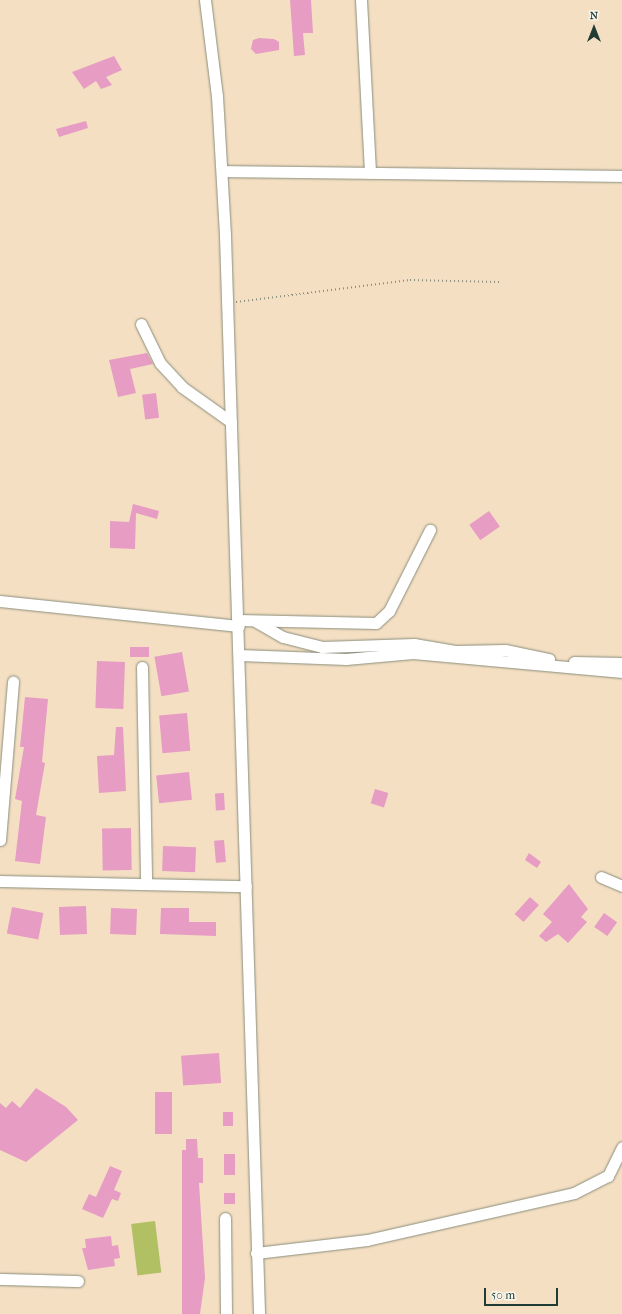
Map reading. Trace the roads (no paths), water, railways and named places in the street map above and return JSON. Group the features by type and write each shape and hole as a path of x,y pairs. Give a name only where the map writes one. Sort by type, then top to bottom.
{"street":[{"path":"206,0 222,171 238,623 259,1314"},
{"path":"361,0 370,173"},
{"path":"222,171 622,176"},
{"path":"141,324 160,363 182,388 231,422"},
{"path":"0,601 238,623 255,621 376,623 389,611 430,530"},
{"path":"255,621 290,639 334,649 414,644 456,651 505,650 564,662 622,663"},
{"path":"239,655 346,659 413,653 622,672"},
{"path":"142,667 146,884"},
{"path":"0,840 13,682"},
{"path":"601,877 622,886"},
{"path":"0,881 246,886"},
{"path":"256,1253 367,1240 574,1193 608,1176 622,1147"},
{"path":"225,1218 226,1314"},
{"path":"0,1279 78,1281"}]}
